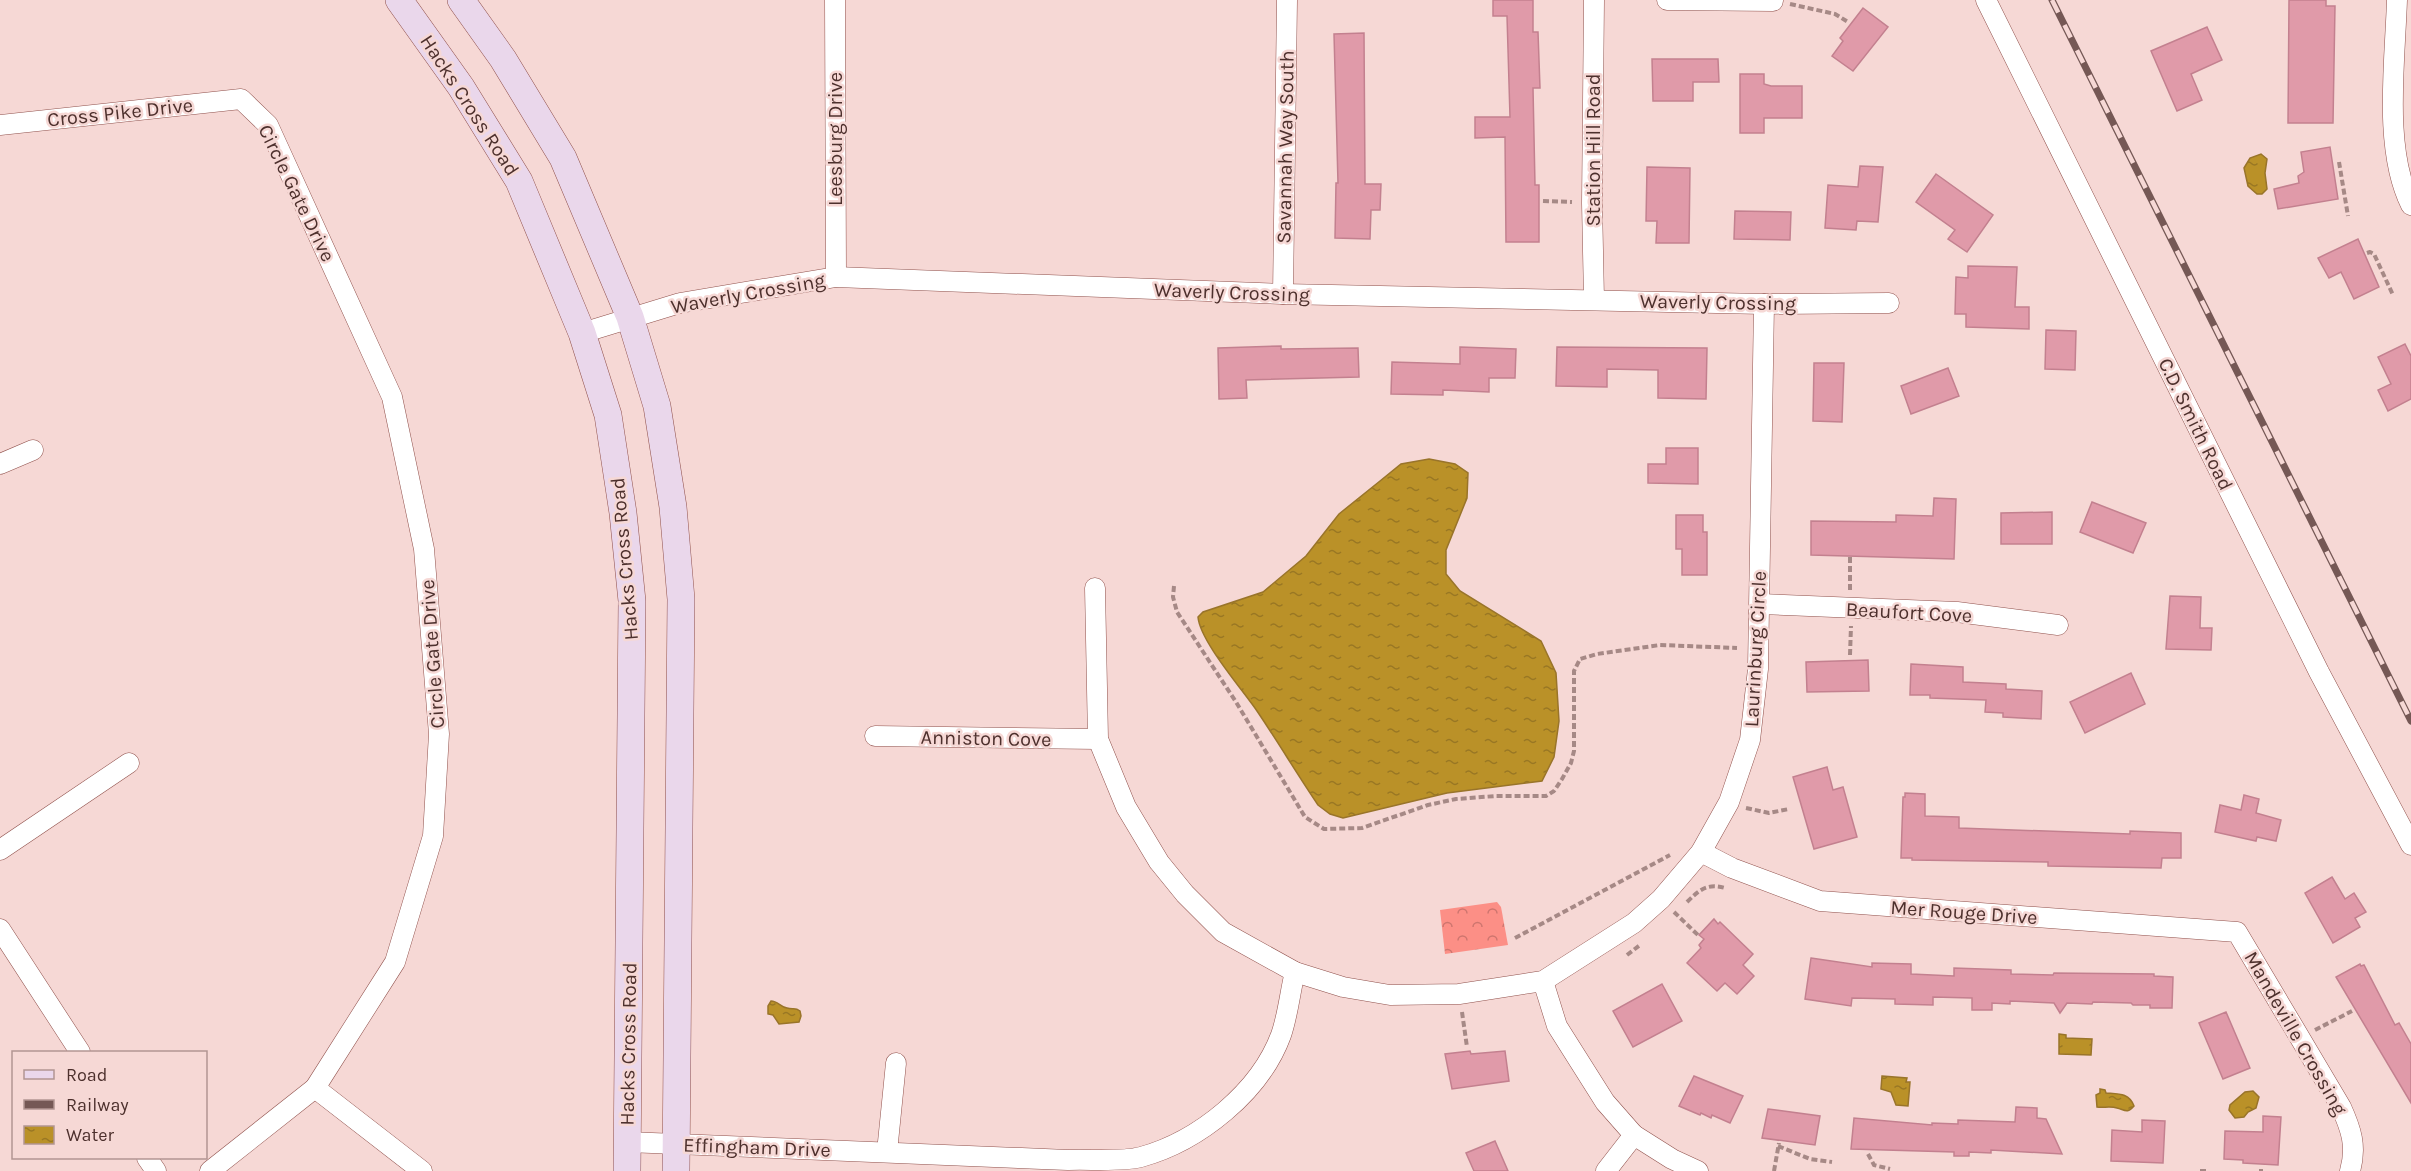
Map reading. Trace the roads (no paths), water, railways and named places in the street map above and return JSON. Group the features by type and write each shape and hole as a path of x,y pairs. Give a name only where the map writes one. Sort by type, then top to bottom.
{"main road":[{"name":"Hacks Cross Road","path":"399,0 461,87 519,181 582,333 608,415 623,513 632,601 627,1171"},
{"path":"460,0 503,59 563,158 630,317 657,406 673,507 681,599 676,1171"}],"street":[{"name":"Leesburg Drive","path":"835,0 836,277"},
{"name":"Savannah Way South","path":"1283,294 1287,0"},
{"name":"Station Hill Road","path":"1594,0 1592,203 1594,299"},
{"path":"1667,0 1773,1"},
{"name":"C.D. Smith Road","path":"1986,0 2319,672 2411,844"},
{"path":"2397,0 2394,141 2399,176 2411,205"},
{"name":"Cross Pike Drive","path":"0,125 241,99"},
{"name":"Circle Gate Drive","path":"210,1171 315,1088 394,962 433,836 439,734 424,549 392,397 268,125 241,99"},
{"name":"Waverly Crossing","path":"582,333 680,303 836,277 1283,294 1764,304 1889,303"},
{"name":"Laurinburg Circle","path":"1095,588 1098,739 1126,807 1159,862 1185,894 1223,932 1295,972 1343,987 1390,995 1459,994 1543,981 1634,923 1661,899 1701,852 1729,802 1744,762 1753,719 1758,669 1764,304"},
{"path":"0,464 33,450"},
{"name":"Beaufort Cove","path":"1760,604 1957,612 2058,625"},
{"name":"Anniston Cove","path":"875,736 1098,739"},
{"path":"0,850 129,763"},
{"name":"Mer Rouge Drive","path":"1701,852 1732,868 1820,901 2237,932"},
{"path":"0,929 79,1051"},
{"name":"Mandeville Crossing","path":"2237,932 2341,1107 2354,1142 2350,1171"},
{"name":"Effingham Drive","path":"627,1142 1068,1160 1139,1158 1182,1142 1215,1120 1258,1077 1281,1034 1295,972"},
{"path":"1543,981 1557,1026 1592,1085 1634,1135 1672,1159 1698,1171"},
{"path":"887,1152 896,1063"},
{"path":"315,1088 422,1171"},
{"path":"1606,1171 1634,1135"}],"water":[{"path":"2261,154 2267,159 2265,173 2267,189 2262,194 2257,194 2248,186 2244,168 2250,158"},
{"path":"1429,459 1455,464 1468,473 1467,498 1446,550 1446,574 1460,591 1541,641 1556,673 1559,721 1554,757 1542,781 1447,793 1343,818 1330,814 1318,805 1257,711 1206,639 1198,617 1203,612 1263,592 1306,556 1339,514 1401,464"},
{"path":"771,1001 800,1011 799,1022 779,1024 773,1015 768,1014"},
{"path":"2059,1034 2066,1035 2066,1038 2092,1039 2091,1055 2059,1054"},
{"path":"1882,1076 1907,1078 1906,1082 1910,1082 1908,1106 1896,1105 1891,1092 1881,1089"},
{"path":"2100,1089 2105,1090 2106,1093 2126,1096 2134,1106 2126,1111 2115,1107 2097,1107 2096,1095 2100,1093"},
{"path":"2253,1091 2259,1097 2256,1108 2244,1117 2235,1118 2229,1110 2230,1105 2245,1092"}],"railway":[{"path":"2052,0 2411,721"}]}
